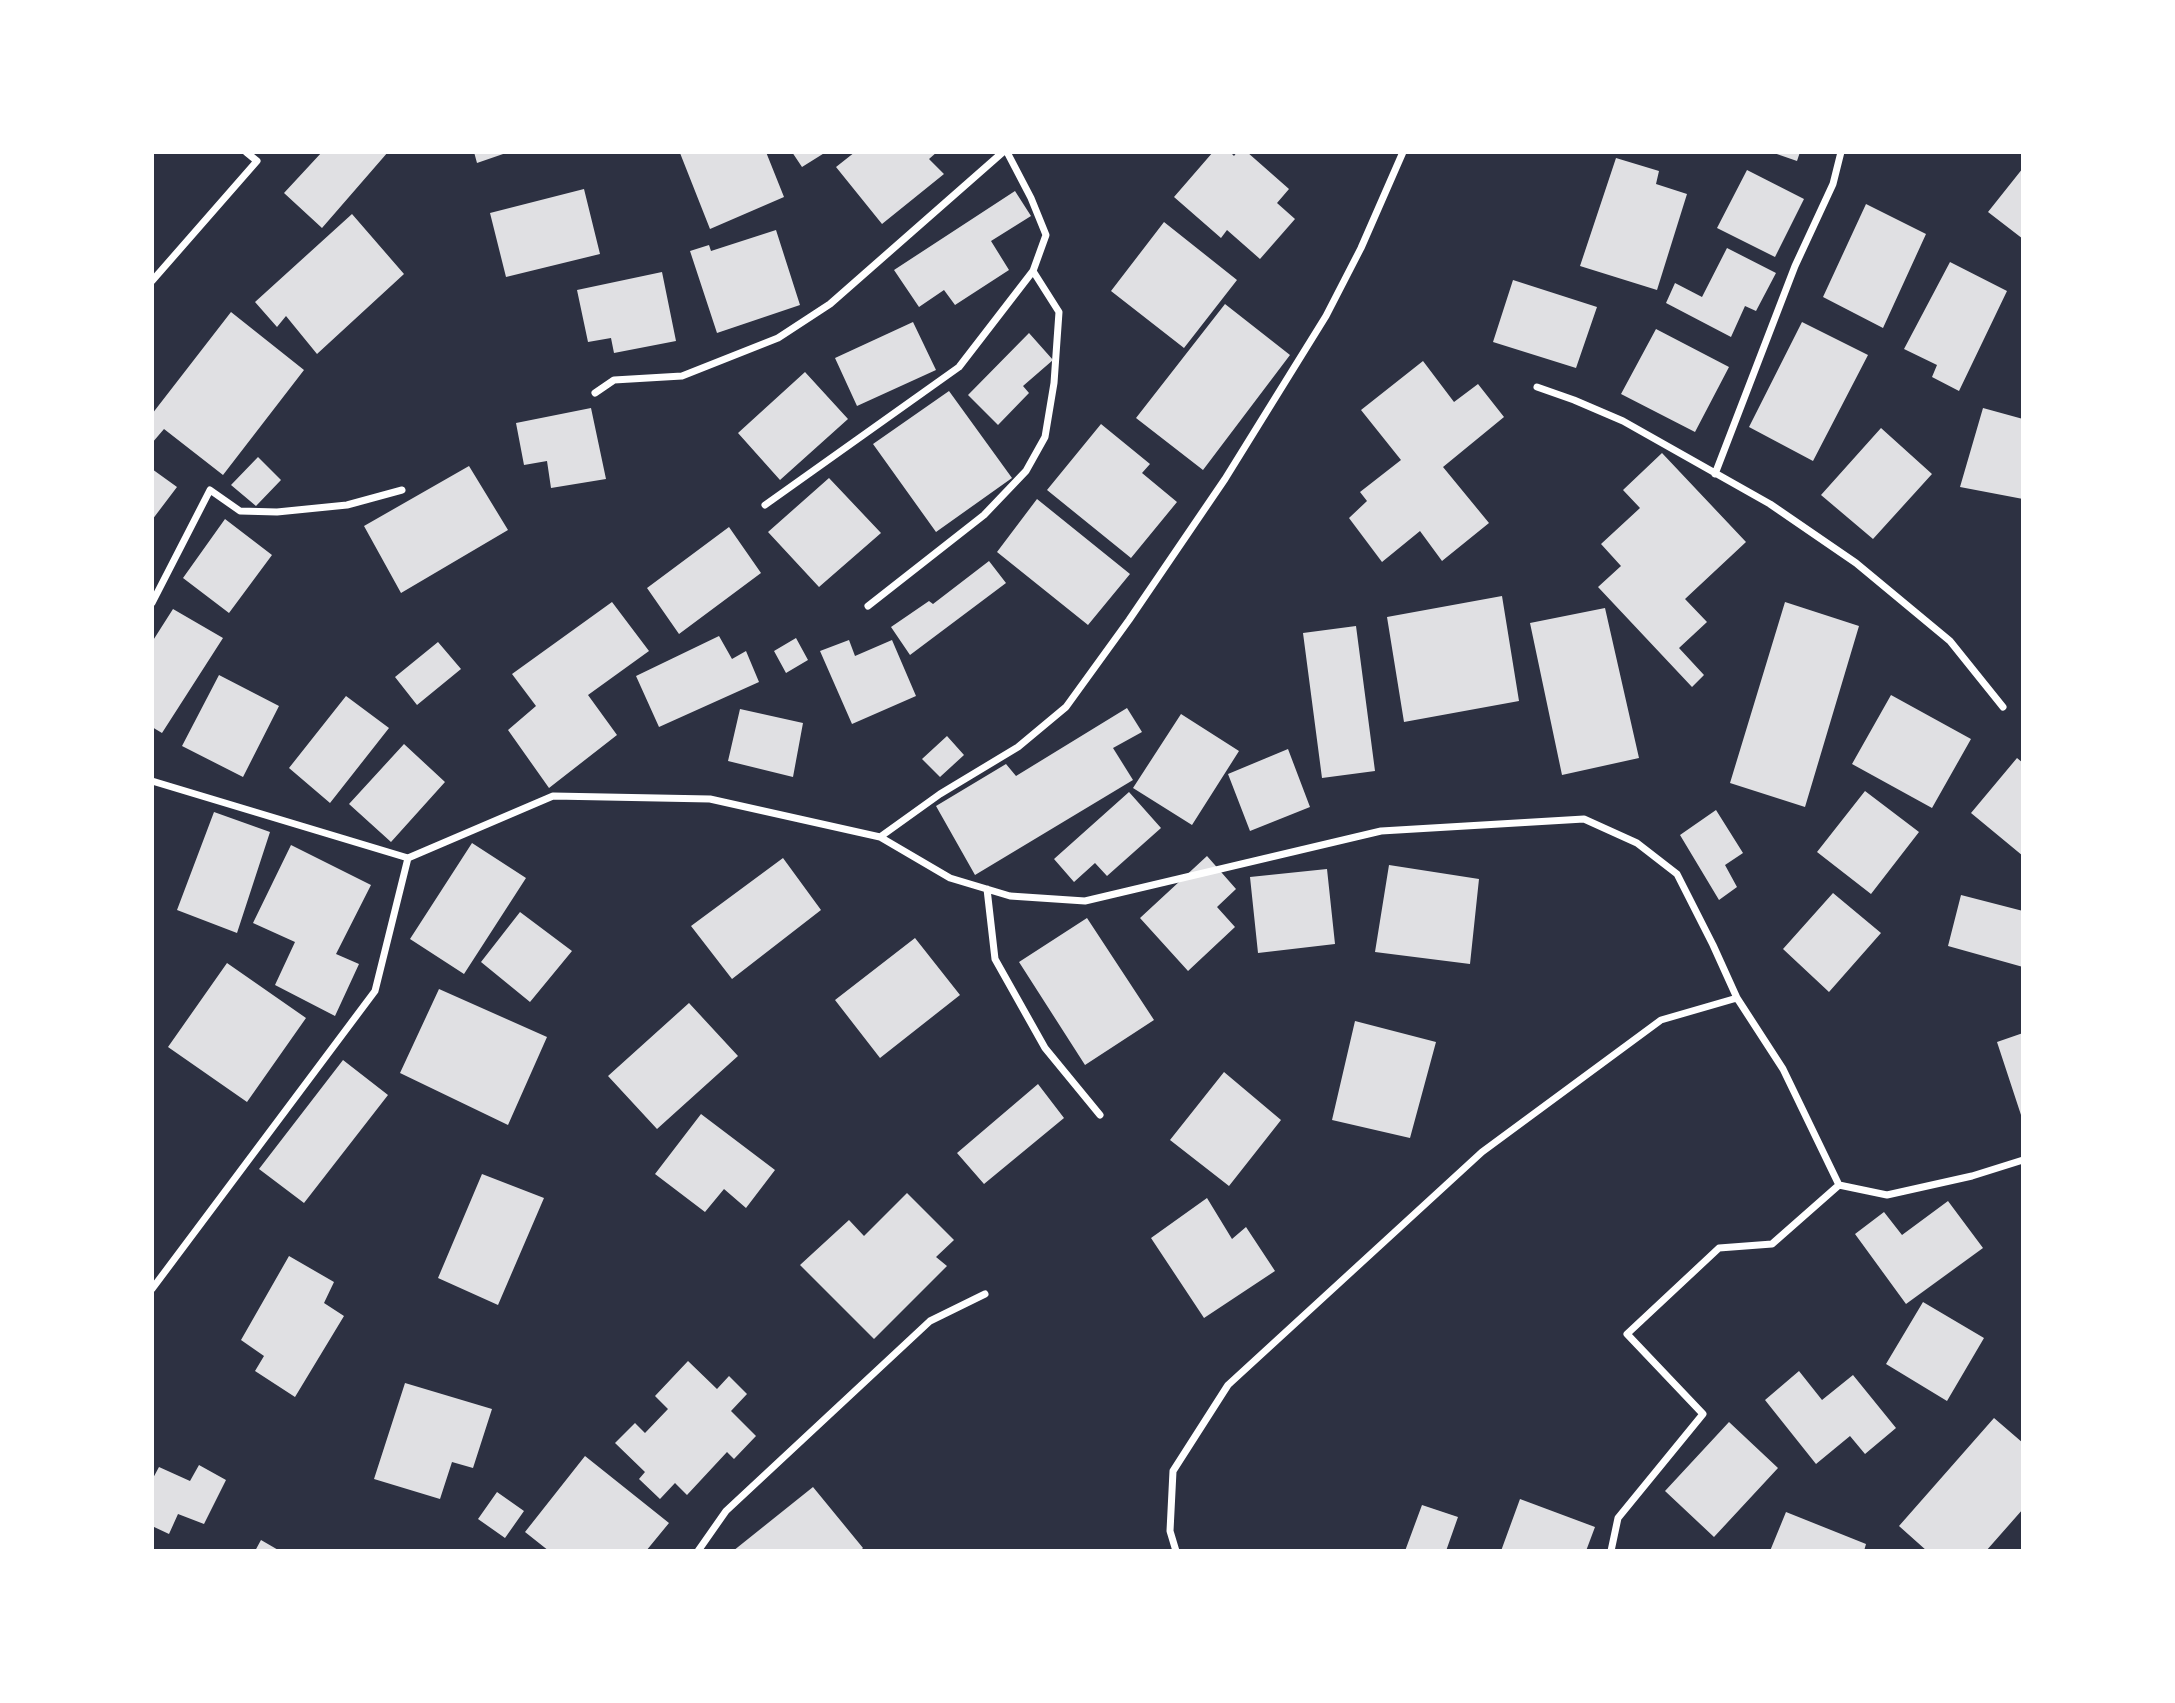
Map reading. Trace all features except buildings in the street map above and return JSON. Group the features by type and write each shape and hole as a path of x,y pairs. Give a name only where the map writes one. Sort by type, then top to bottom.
{"street":[{"path":"152,281 257,161 246,152"},
{"path":"596,393 614,380 682,376 778,338 830,304 1005,152 1031,198 1046,236 1033,271 959,367 765,505"},
{"path":"880,837 940,794 1018,747 1066,707 1225,479 1326,316 1361,248 1403,152"},
{"path":"1715,474 1795,266 1833,184 1841,152"},
{"path":"867,606 984,515 1026,471 1045,437 1054,383 1059,312 1033,271"},
{"path":"1537,387 1623,421 1770,504 1856,563 1950,641 2003,707"},
{"path":"152,603 210,490 240,511 277,512 347,505 402,490"},
{"path":"152,781 408,858 553,796 709,799 880,837 950,878 1010,896 1086,901 1381,831 1584,820 1637,843 1676,874 1737,998 1783,1069 1839,1185"},
{"path":"152,1289 375,991 408,858"},
{"path":"987,889 995,959 1045,1048 1100,1115"},
{"path":"1176,1551 1170,1531 1173,1471 1228,1385 1482,1152 1661,1020 1737,998"},
{"path":"1839,1185 1887,1195 1972,1176 2023,1160"},
{"path":"1611,1551 1618,1518 1703,1414 1627,1334 1719,1248 1772,1244 1839,1185"},
{"path":"698,1551 726,1511 930,1321 985,1294"}]}
